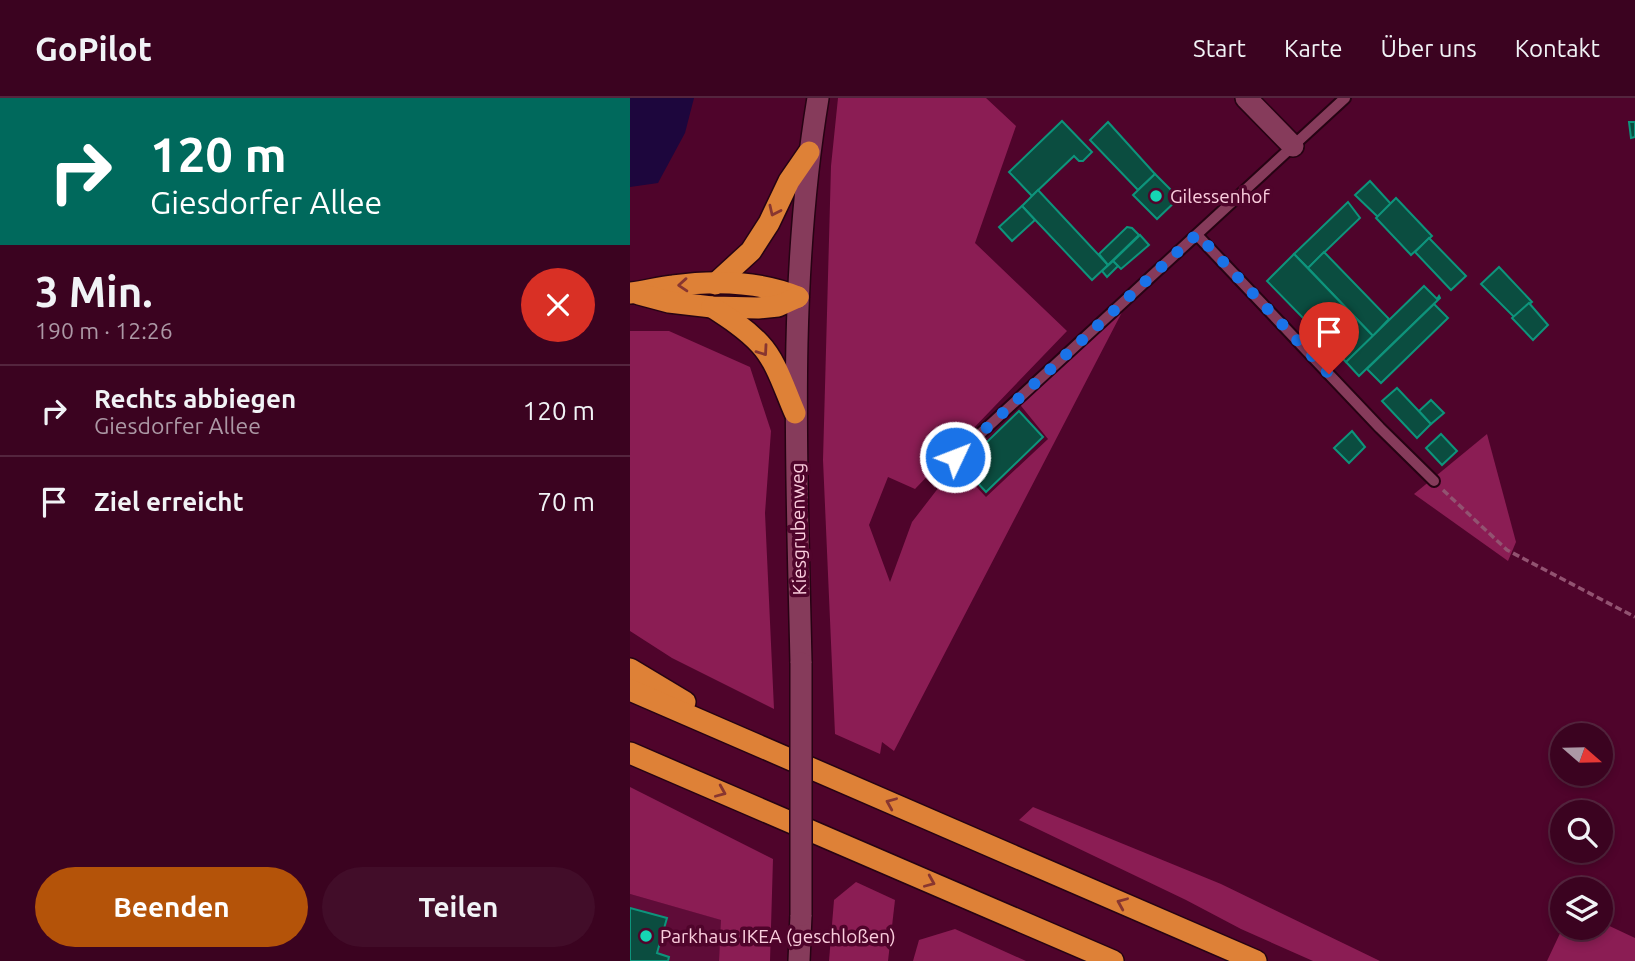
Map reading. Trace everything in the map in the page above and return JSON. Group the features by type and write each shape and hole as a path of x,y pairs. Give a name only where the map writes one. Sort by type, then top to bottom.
{"highway":[{"path":"715,284 751,251 769,223 789,181 809,152"},
{"path":"632,293 675,285 759,285 798,297"},
{"path":"632,293 669,302 712,307 778,306 798,297"},
{"path":"712,307 762,345 795,413"},
{"path":"630,669 740,737"},
{"path":"630,690 1256,961"},
{"path":"630,753 1113,961"}],"main road":[{"name":"Kiesgrubenweg","path":"799,961 802,915 801,663 795,413 798,297 809,152 818,98"},
{"path":"1245,98 1293,146"}],"lane":[{"path":"955,457 1345,98"},
{"path":"1197,234 1380,428 1434,481"}],"path":[{"path":"1434,481 1507,551 1635,617"}],"shaded area":[{"path":"630,98 694,98 685,133 658,183 630,187"},
{"path":"838,98 986,98 1016,126 975,243 1067,331 915,489 888,477 869,525 890,582 912,522 956,465 986,497 1048,439 1017,401 1133,291 894,751 882,742 880,754 835,734 823,460 831,166"},
{"path":"630,331 669,331 750,367 771,431 765,513 774,709 672,658 630,631"},
{"path":"1487,434 1516,542 1508,561 1414,494"},
{"path":"630,787 773,859 770,961 719,961 721,920 630,894"},
{"path":"1033,807 1221,884 1380,961 1313,961 1241,929 1019,820"},
{"path":"856,882 895,900 888,961 829,961 834,900"},
{"path":"630,894 722,920 719,961 630,961"},
{"path":"1613,928 1635,938 1635,961 1547,961 1557,940 1613,940"},
{"path":"955,929 1026,961 913,961 919,940"}],"building":[{"path":"1062,121 1092,152 1083,161 1074,156 1032,196 1009,172"},
{"path":"1108,122 1155,174 1138,190 1090,140"},
{"path":"1629,122 1635,122 1635,137 1631,138"},
{"name":"Gilessenhof","path":"1155,174 1179,198 1157,219 1133,195"},
{"path":"1370,181 1391,204 1378,217 1355,195"},
{"path":"1038,190 1108,265 1092,280 1022,206"},
{"path":"1396,198 1432,236 1411,255 1376,218"},
{"path":"1348,202 1360,218 1308,268 1294,254"},
{"path":"1022,206 1035,220 1012,241 999,227"},
{"path":"1127,227 1139,235 1108,265 1099,254"},
{"path":"1140,235 1149,245 1121,269 1113,261"},
{"path":"1429,238 1466,276 1451,290 1415,252"},
{"path":"1324,252 1389,319 1373,336 1308,268"},
{"path":"1294,254 1373,336 1346,362 1267,281"},
{"path":"1113,261 1118,266 1107,277 1102,271"},
{"path":"1499,267 1532,302 1514,317 1481,284"},
{"path":"1424,286 1437,299 1439,296 1440,298 1359,376 1346,362"},
{"path":"1529,303 1548,325 1533,340 1512,318"},
{"path":"1434,304 1448,318 1381,383 1367,369"},
{"path":"1397,388 1431,424 1417,438 1382,401"},
{"path":"1431,400 1444,413 1431,424 1419,411"},
{"path":"1019,411 1043,437 986,492 962,466"},
{"path":"1352,431 1365,447 1349,463 1334,448"},
{"path":"1441,434 1457,451 1442,465 1426,448"},
{"name":"Parkhaus IKEA (geschloßen)","path":"630,908 667,918 657,953 669,957 668,961 630,961"}],"place":[{"name":"Gilessenhof","path":"1156,196"},
{"name":"Parkhaus IKEA (geschloßen)","path":"646,936"}],"route":[{"path":"955,457 1197,234 1329,374"}]}
